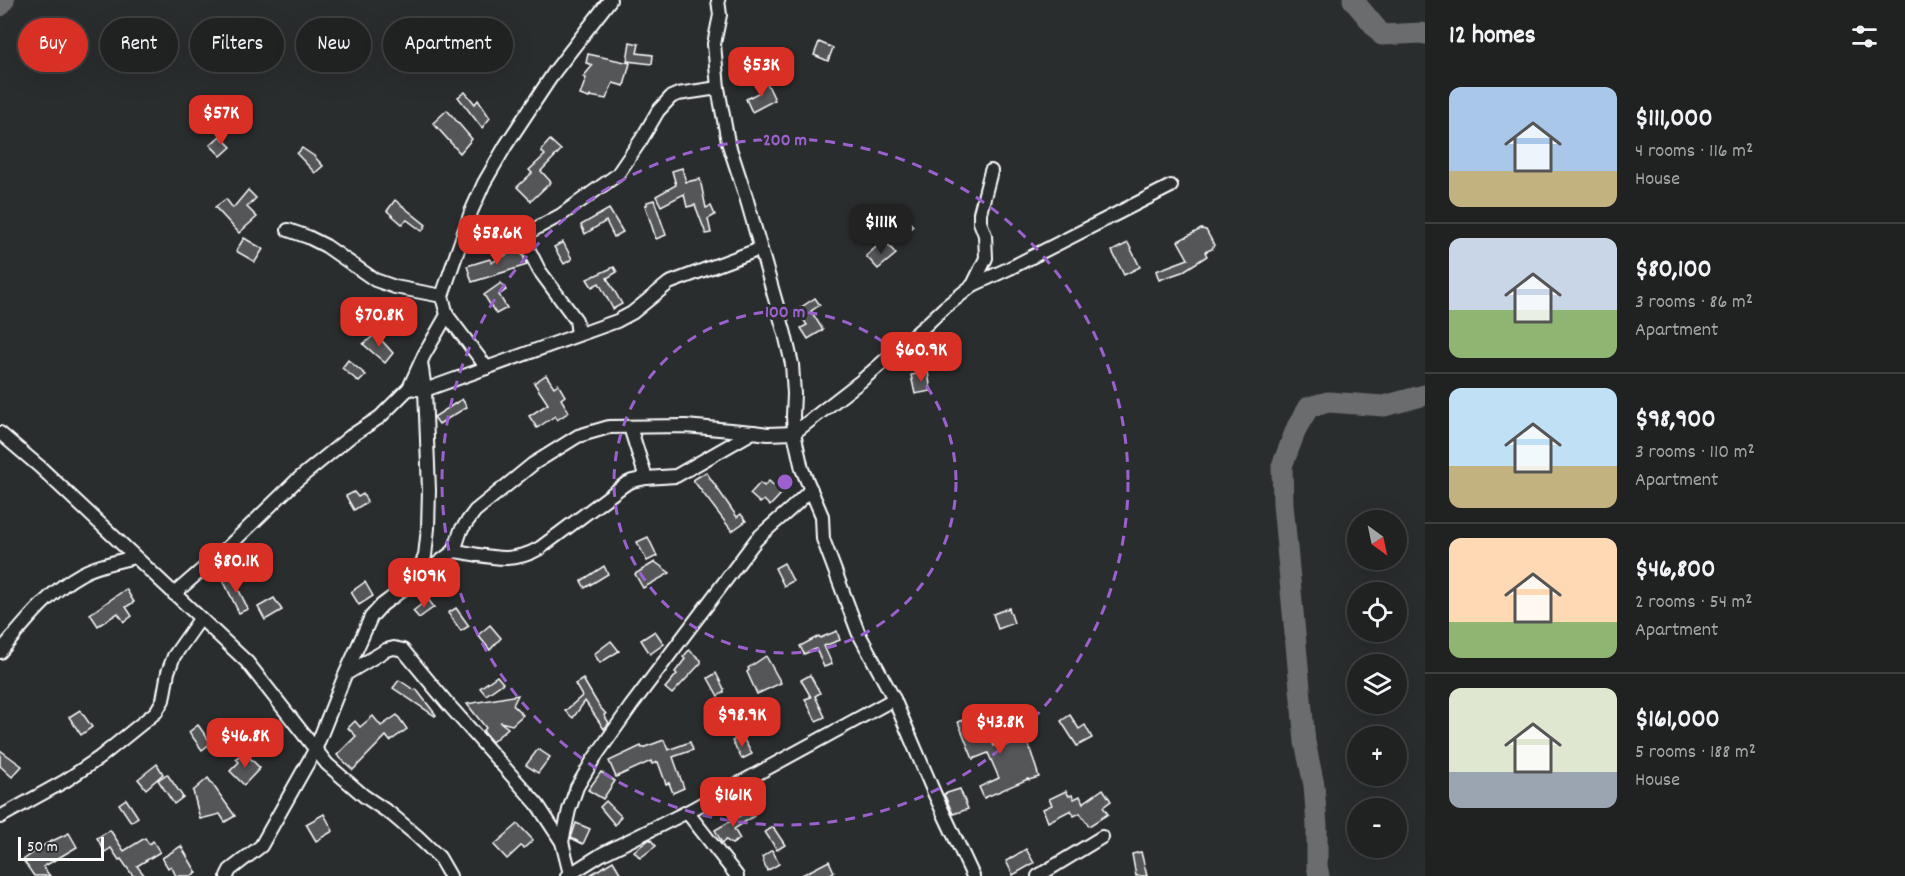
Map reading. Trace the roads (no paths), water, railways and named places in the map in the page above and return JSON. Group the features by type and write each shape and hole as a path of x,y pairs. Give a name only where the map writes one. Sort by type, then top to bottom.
{"street":[{"path":"487,368 447,315 442,296 463,234 484,183 506,145 573,46 610,0"},
{"path":"718,0 720,15 714,44 718,88 728,142 746,197 792,364 794,433 802,469 822,516 823,539 858,632 894,699 973,876"},
{"path":"463,234 480,242 492,242 522,236 561,215 617,175 642,140 658,111 671,97 718,88"},
{"path":"973,285 986,258 985,234 980,222 980,213 990,171"},
{"path":"227,876 230,870 261,846 315,750 371,617 382,605 454,550 461,530 475,511 533,464 578,436 609,427 685,426 768,434 794,433 861,381 973,285 1171,186"},
{"path":"288,230 326,246 375,280 395,287 442,296"},
{"path":"522,236 539,270 576,320 578,334"},
{"path":"410,388 425,390 617,321 632,313 669,283 760,249"},
{"path":"174,594 228,547 296,481 351,436 380,417 410,388 421,362 447,315"},
{"path":"414,582 424,556 428,528 429,490 425,390 421,362"},
{"path":"630,427 646,477"},
{"path":"454,550 509,559 525,556 540,548 624,485 646,477 676,476 753,432"},
{"path":"0,433 40,467 247,662 327,764 364,796 392,814 417,836 439,857 450,876"},
{"path":"562,842 577,787 631,705 756,540 796,506 811,489"},
{"path":"0,652 28,618 60,587 83,573 134,557"},
{"path":"0,817 65,781 99,758 156,712 163,700 168,672 174,656 200,619"},
{"path":"345,675 386,650 394,648 403,650 537,804 562,842 569,875 602,854 687,812 894,699"},
{"path":"687,812 737,876"},
{"path":"1038,876 1102,837"}],"waterway":[{"path":"0,6 4,0"},
{"path":"1353,0 1382,35 1425,34"},
{"path":"1319,876 1314,785 1305,742 1283,504 1282,466 1297,427 1309,407 1328,402 1384,406 1425,395"}]}
